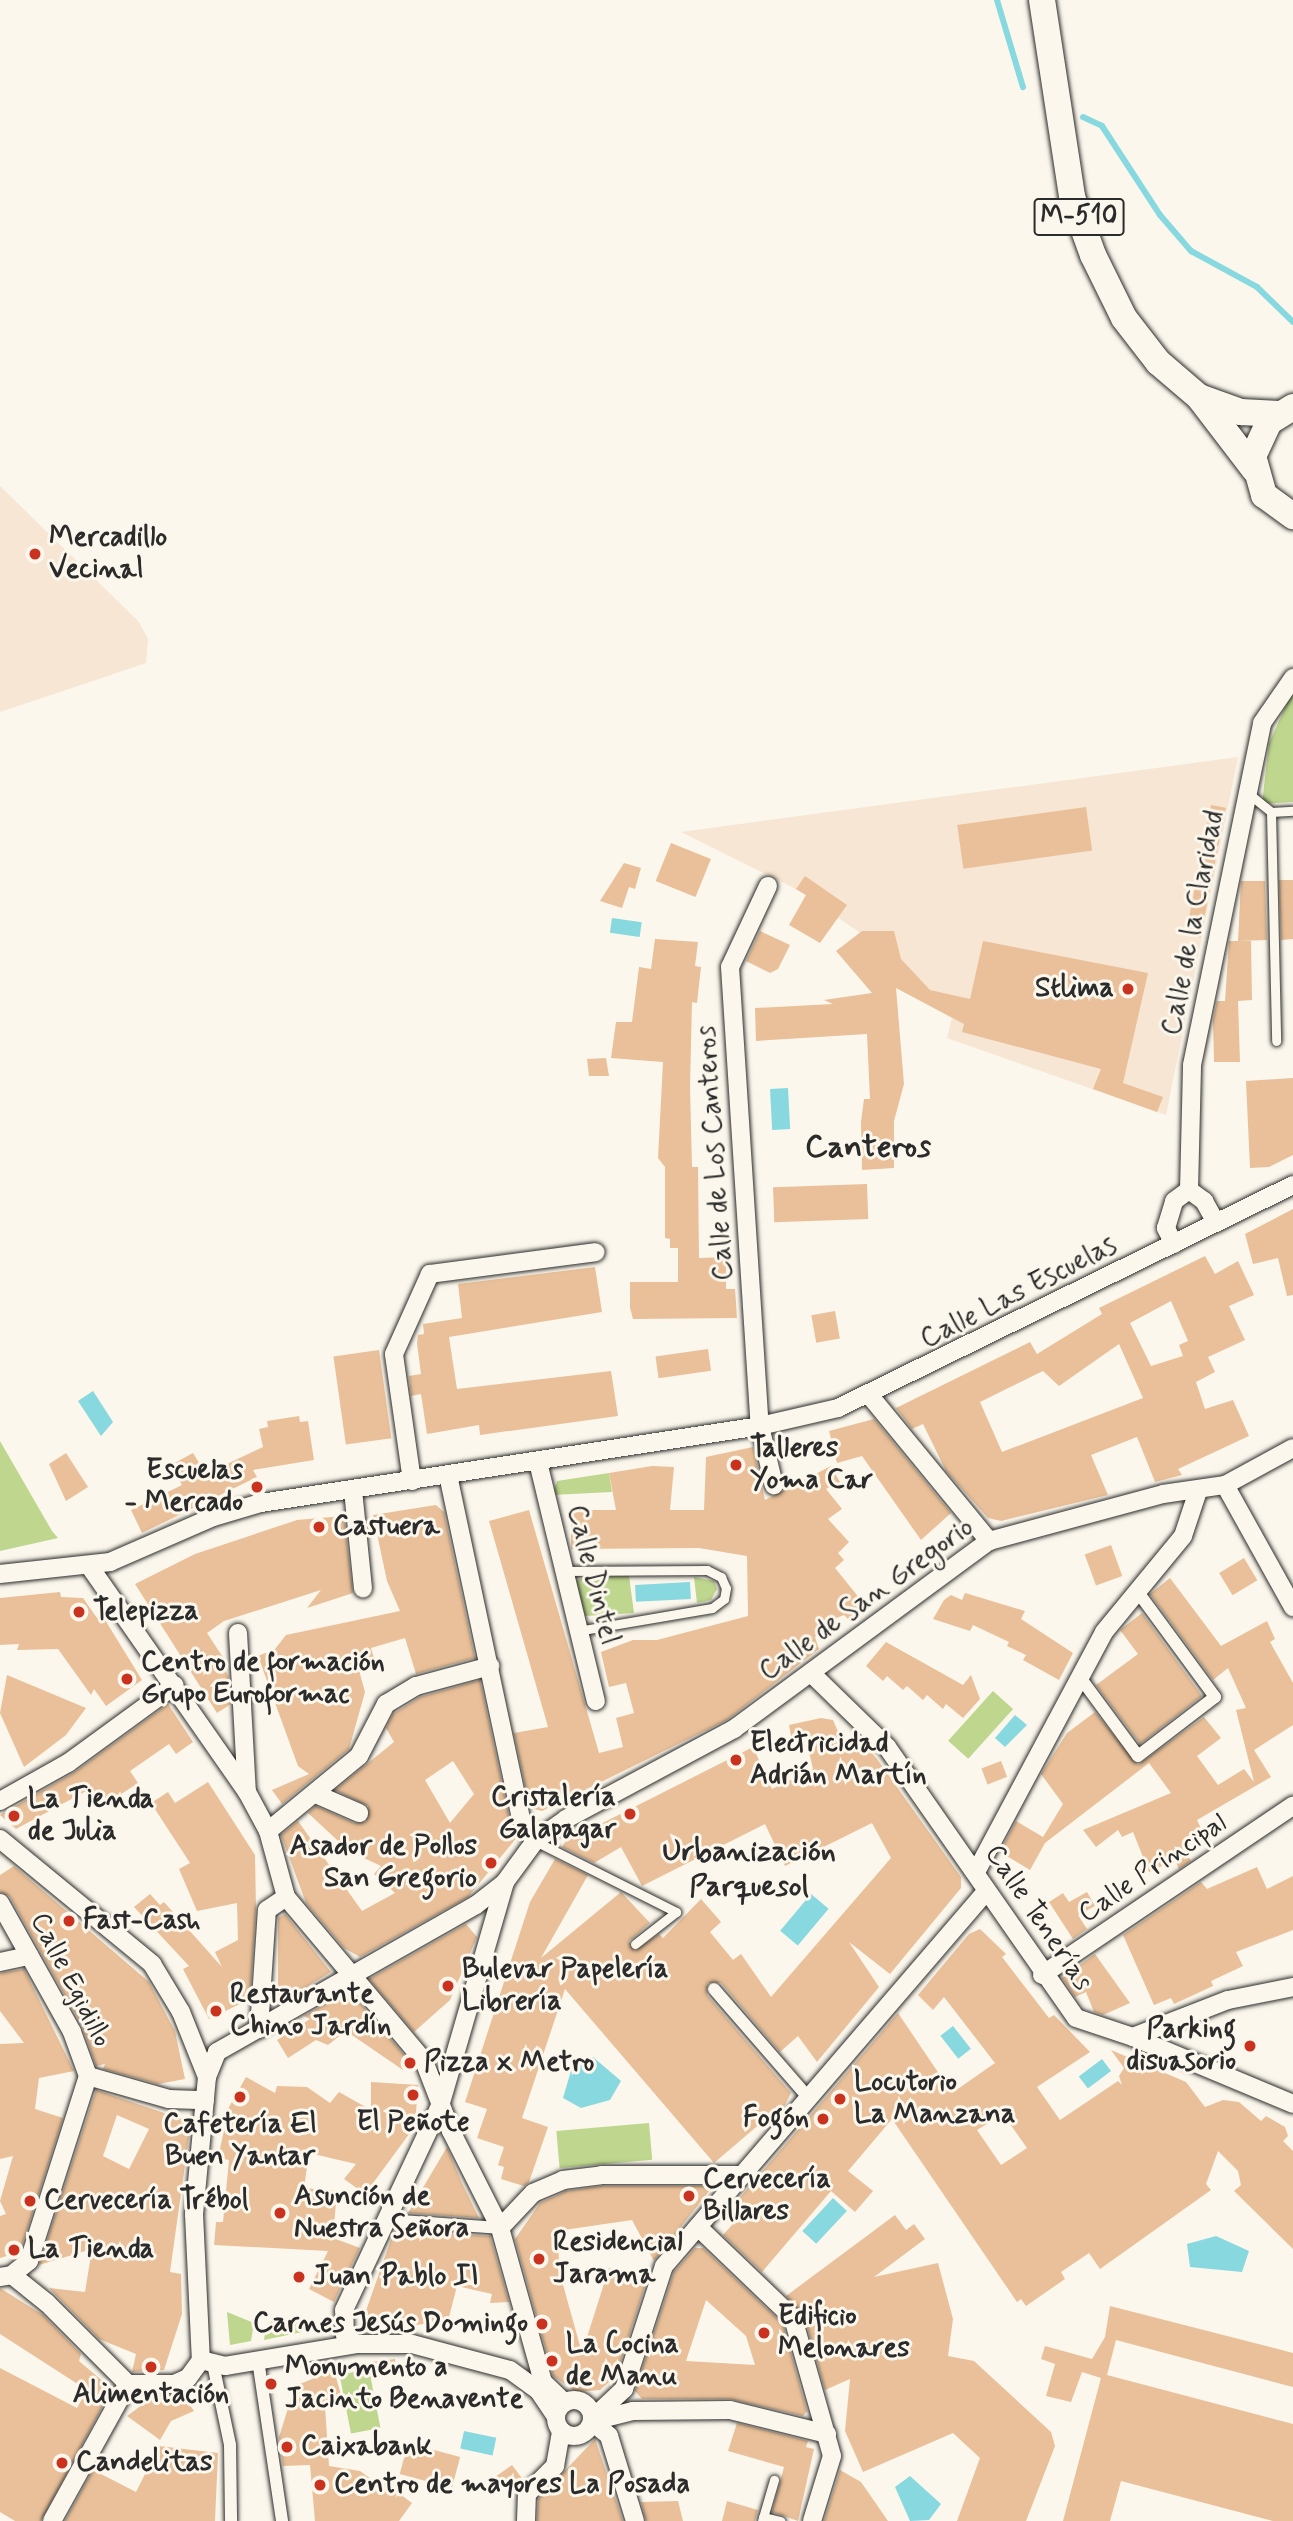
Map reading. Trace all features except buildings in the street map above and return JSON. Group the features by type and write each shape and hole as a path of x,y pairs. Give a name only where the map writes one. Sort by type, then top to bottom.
{"main road":[{"name":"M-510","path":"1042,0 1072,197 1093,255 1124,318 1158,362 1199,397 1254,469 1264,495 1290,518"},
{"name":"M-510","path":"1199,397 1241,412 1286,410"},
{"name":"M-510","path":"1254,469 1261,432 1286,410"}],"street":[{"name":"Calle de la Claridad","path":"1189,1190 1192,1065 1262,723 1293,678"},
{"name":"Calle de Los Canteros","path":"761,1426 730,967 768,886"},
{"name":"Calle Las Escuelas","path":"0,1574 90,1567 235,1510 761,1426 870,1396 1293,1185"},
{"path":"1174,1244 1166,1228 1174,1201 1189,1190 1204,1201 1216,1223"},
{"path":"412,1481 394,1354 430,1275 596,1252"},
{"path":"870,1396 989,1541"},
{"path":"761,1426 774,1485"},
{"name":"Calle de San Gregorio","path":"207,2077 217,2052 476,1905 505,1882 535,1841 579,1809 712,1742 811,1673 989,1541 1177,1492 1225,1485 1293,1448"},
{"name":"Calle Dintel","path":"538,1462 596,1701"},
{"path":"448,1475 522,1819 535,1841"},
{"path":"1225,1485 1293,1607"},
{"path":"353,1490 363,1588"},
{"path":"976,1872 1104,1632 1183,1536 1198,1491"},
{"path":"90,1567 175,1685 247,1792 268,1831 286,1897 352,1976 409,2038 500,2228 533,2353 543,2382 561,2417 555,2466 527,2494 526,2521"},
{"path":"1079,1676 1138,1756 1215,1698 1137,1591"},
{"path":"238,1633 247,1792"},
{"path":"268,1831 318,1795 359,1756 386,1704 416,1686 490,1666"},
{"name":"Calle Tenerías","path":"811,1673 887,1747 976,1872 985,1893 1042,1976 1076,2018 1133,2037 1293,2104"},
{"path":"0,1801 68,1763 175,1685"},
{"path":"318,1795 359,1813"},
{"name":"Calle Principal","path":"1042,1976 1293,1806"},
{"path":"0,1839 152,1964 181,2012 207,2077 194,2214 207,2362 230,2445 231,2521"},
{"name":"Calle de San Gregorio","path":"356,2344 345,2335 344,2310 440,2106 505,1882"},
{"path":"6,2276 128,2384 174,2384 188,2378 207,2362 258,2360 356,2344 412,2344 510,2370 538,2390 577,2436 624,2389 664,2266 985,1893"},
{"path":"259,2029 267,1910 286,1897"},
{"name":"Calle Egidillo","path":"0,1903 72,2032 88,2076 29,2261 6,2276"},
{"path":"0,1962 30,1956"},
{"path":"1133,2037 1228,2000 1293,1987"},
{"path":"714,1989 808,2097"},
{"path":"88,2076 169,2099 205,2100"},
{"path":"500,2228 533,2193 563,2180 600,2175 740,2175"},
{"path":"386,2220 500,2228"},
{"path":"698,2227 767,2300 793,2318 832,2456 812,2521"},
{"path":"510,2370 533,2353"},
{"path":"258,2360 282,2521"},
{"path":"52,2521 128,2384"},
{"path":"561,2417 583,2403 592,2421 609,2436 635,2521"},
{"path":"592,2421 633,2411 730,2410 827,2434"}],"lane":[{"path":"1248,793 1271,812 1293,811"},
{"path":"1271,812 1276,1041"},
{"path":"564,1571 707,1570 721,1577 726,1588 724,1599 712,1608 578,1631"},
{"path":"535,1841 676,1912 635,1944"},
{"path":"774,2480 762,2519 781,2521"}],"shaded area":[{"name":"Mercadillo Vecinal","path":"0,486 138,621 148,639 146,663 0,712"},
{"path":"1238,757 1166,1115 947,1038 952,1018 912,996 859,932 796,889 681,832"}],"green space":[{"path":"1293,690 1293,802 1262,804 1269,743"},
{"path":"0,1441 52,1531 58,1538 0,1551"},
{"path":"609,1473 612,1492 552,1495 557,1481"},
{"path":"587,1575 629,1576 634,1613 585,1616 575,1582"},
{"path":"694,1577 714,1581 717,1589 711,1600 697,1603"},
{"path":"993,1691 1013,1709 968,1759 948,1741"},
{"path":"649,2123 652,2160 560,2168 556,2131"},
{"path":"227,2312 254,2323 251,2341 230,2345"},
{"path":"275,2318 308,2321 302,2332 264,2340 266,2326"},
{"path":"369,2369 380,2428 351,2434 340,2375"}],"water":[{"path":"612,918 642,922 640,937 610,933"},
{"path":"788,1088 790,1129 772,1130 770,1089"},
{"path":"93,1391 113,1422 101,1436 78,1401"},
{"path":"690,1582 691,1599 636,1602 635,1585"},
{"path":"1015,1715 1027,1725 1005,1747 995,1738"},
{"path":"811,1894 829,1909 798,1946 780,1931"},
{"path":"953,2026 971,2049 958,2059 940,2036"},
{"path":"593,2057 621,2081 610,2100 581,2108 563,2098 573,2064"},
{"path":"1102,2059 1111,2071 1088,2088 1079,2076"},
{"path":"833,2198 847,2211 816,2244 802,2231"},
{"path":"1216,2236 1249,2251 1242,2272 1190,2267 1187,2244"},
{"path":"464,2431 496,2438 493,2455 460,2449"},
{"path":"910,2476 941,2504 929,2520 910,2521 895,2487"}],"waterway":[{"path":"997,0 1023,87"},
{"path":"1083,117 1102,126 1160,215 1191,251 1257,287 1293,322"}],"place":[{"name":"Mercadillo Vecinal","path":"35,554"},
{"name":"Stlima","path":"1128,989"},
{"name":"Talleres Yoma Car","path":"736,1465"},
{"name":"Escuelas - Mercado","path":"257,1487"},
{"name":"Castuera","path":"319,1527"},
{"name":"Telepizza","path":"79,1612"},
{"name":"Centro de formación Grupo Euroformac","path":"127,1679"},
{"name":"Electricidad Adrián Martín","path":"736,1760"},
{"name":"Cristalería Galapagar","path":"630,1814"},
{"name":"La Tienda de Julia","path":"14,1816"},
{"name":"Asador de Pollos San Gregorio","path":"491,1863"},
{"name":"Fast-Cash","path":"69,1921"},
{"name":"Bulevar Papelería Librería","path":"448,1986"},
{"name":"Restaurante Chino Jardín","path":"216,2011"},
{"name":"Parking disuasorio","path":"1250,2046"},
{"name":"Pizza x Metro","path":"410,2063"},
{"name":"El Peñote","path":"413,2095"},
{"name":"Cafetería El Buen Yantar","path":"240,2097"},
{"name":"Locutorio La Manzana","path":"840,2099"},
{"name":"Fogón","path":"823,2119"},
{"name":"Cervecería Billares","path":"689,2196"},
{"name":"Cervecería Trébol","path":"30,2201"},
{"name":"Asunción de Nuestra Señora","path":"280,2213"},
{"name":"La Tienda","path":"14,2250"},
{"name":"Residencial Jarama","path":"539,2259"},
{"name":"Juan Pablo II","path":"299,2277"},
{"name":"Carnes Jesús Domingo","path":"542,2324"},
{"name":"Edificio Melonares","path":"764,2333"},
{"name":"La Cocina de Manu","path":"552,2361"},
{"name":"Alimentación","path":"151,2367"},
{"name":"Monumento a Jacinto Benavente","path":"271,2384"},
{"name":"Caixabank","path":"287,2447"},
{"name":"Candelitas","path":"62,2463"},
{"name":"Centro de mayores La Posada","path":"320,2485"}],"district":[{"name":"Canteros","path":"868,1147"},
{"name":"Urbanización Parquesol","path":"749,1869"}]}
